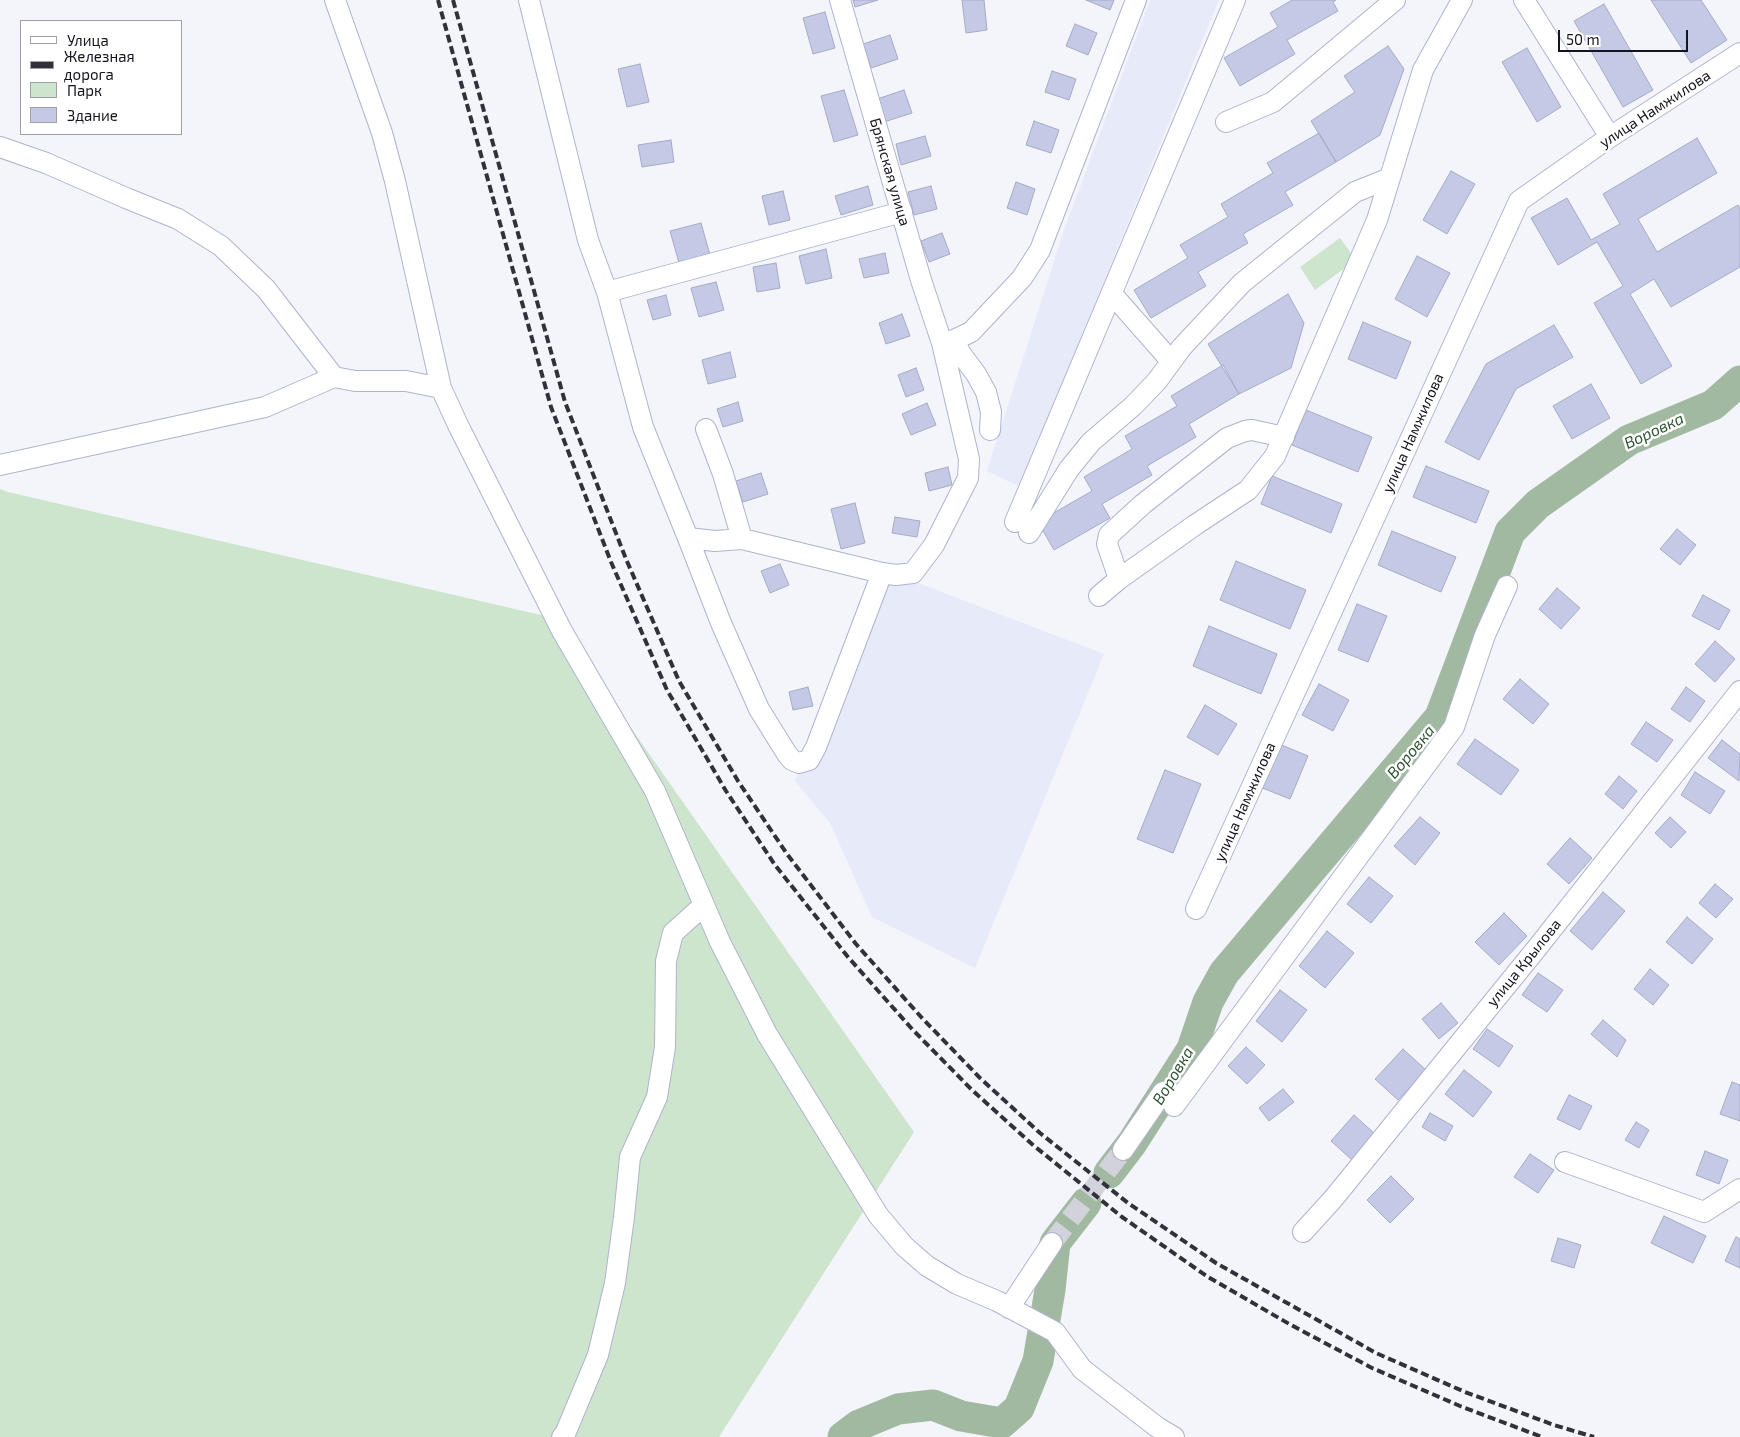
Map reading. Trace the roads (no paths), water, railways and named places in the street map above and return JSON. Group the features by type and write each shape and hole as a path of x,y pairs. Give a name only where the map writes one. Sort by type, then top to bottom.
{"street":[{"path":"335,0 386,149 395,181 441,388 562,631 655,791 720,942 767,1034 878,1215 904,1246 926,1266 957,1284 998,1301 1055,1332 1082,1369 1157,1427 1174,1437"},
{"path":"529,0 588,240 608,292 643,427 721,623 760,709 792,760 798,762 809,760 816,747 882,573"},
{"name":"Брянская улица","path":"840,0 921,280 948,341"},
{"path":"948,341 971,332 987,317 1022,278 1040,250 1136,0"},
{"path":"1235,0 1112,294 1022,528 1091,442 1133,406 1157,380 1182,347 1242,283 1355,192 1390,178"},
{"path":"1226,122 1273,102 1395,0"},
{"path":"1099,596 1119,579 1248,490 1275,456 1377,220 1423,70 1462,0"},
{"path":"1524,0 1610,137"},
{"name":"улица Намжилова","path":"1196,909 1519,201 1610,137 1740,53"},
{"path":"0,147 46,163 178,219 221,246 266,289 334,377"},
{"path":"608,292 902,212"},
{"path":"1112,294 1172,361"},
{"path":"688,538 715,541 742,538 882,573 896,575 913,573 934,545 968,478 969,459 948,341"},
{"path":"948,341 986,392 991,412 990,430"},
{"path":"0,465 265,407 334,377 355,381 406,381 441,388"},
{"path":"706,430 723,474 742,538"},
{"path":"1119,579 1107,544 1109,536 1144,504 1228,438 1245,430 1284,437"},
{"path":"1123,1150 1168,1099 1454,727 1485,635 1507,586"},
{"name":"улица Крылова","path":"1303,1232 1333,1199 1530,956 1740,691"},
{"path":"562,1437 565,1434 598,1355 615,1283 630,1157 657,1097 665,1047 666,961 673,933 704,905"},
{"path":"1565,1162 1704,1212 1740,1189"},
{"path":"1009,1308 1052,1243"}],"waterway":[{"name":"Воровка","path":"1109,1173 1132,1143 1192,1049 1208,1002 1224,973 1440,717 1510,532 1538,504 1629,440 1713,405 1740,381"},
{"name":"Воровка","path":"843,1437 859,1425 898,1409 933,1405 961,1416 1002,1423 1019,1408 1038,1361 1050,1290 1055,1243 1086,1203"}],"tunnel":[{"path":"1052,1243 1123,1150"}],"railway":[{"path":"438,0 551,407 611,562 667,690 726,791 775,865 848,957 912,1029 972,1090 1033,1145 1122,1217 1208,1277 1291,1325 1372,1368 1460,1406 1542,1437"},
{"path":"453,0 565,402 626,559 679,681 738,781 787,854 856,944 922,1018 980,1078 1040,1133 1128,1203 1216,1263 1376,1353 1465,1392 1554,1425 1594,1437"}]}
